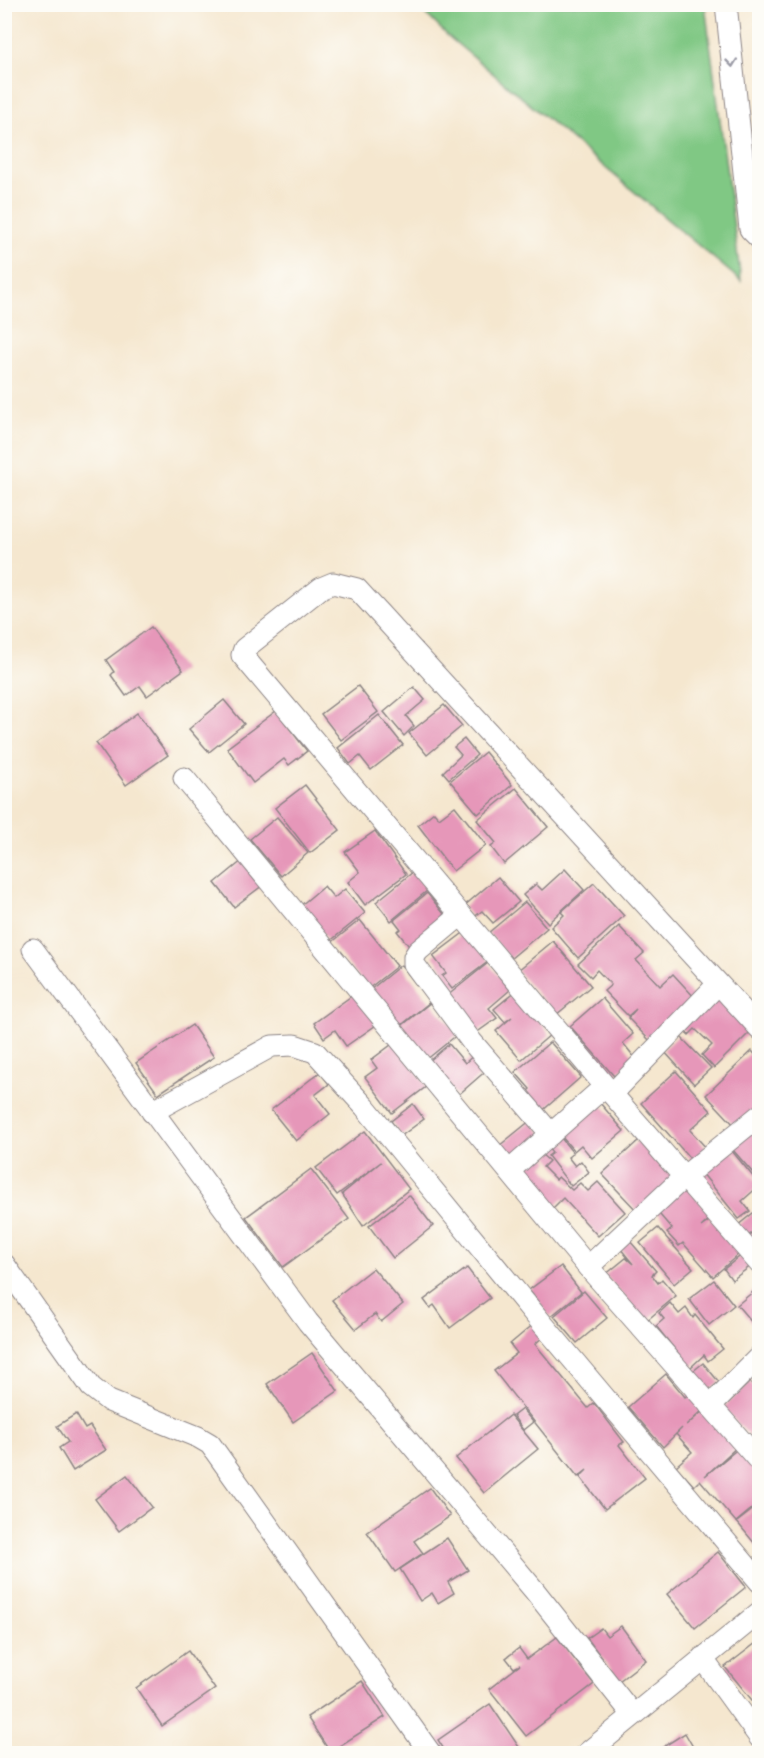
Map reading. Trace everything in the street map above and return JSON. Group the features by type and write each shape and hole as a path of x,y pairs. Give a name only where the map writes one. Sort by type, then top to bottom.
{"street":[{"path":"726,4 750,229 759,239"},
{"path":"759,1029 357,589 333,583 321,588 244,649 242,655 759,1264"},
{"path":"183,778 588,1267 759,1462"},
{"path":"461,915 418,951 414,964 472,1042 551,1134"},
{"path":"33,950 308,1322 526,1581 633,1715"},
{"path":"509,1171 551,1134 609,1090 717,985"},
{"path":"152,1112 272,1046 294,1045 315,1052 365,1107 536,1316 759,1582"},
{"path":"588,1267 685,1176 759,1115"},
{"path":"4,1264 91,1388 108,1401 210,1444 431,1754"},
{"path":"710,1406 759,1356"},
{"path":"586,1754 759,1612"},
{"path":"702,1658 759,1738"}],"green space":[{"path":"417,5 705,5 741,281 448,36"}],"building":[{"path":"151,627 183,670 147,696 140,686 126,696 111,675 114,672 106,660"},
{"path":"358,686 378,712 341,740 321,714"},
{"path":"414,687 425,700 406,716 414,726 404,736 384,712"},
{"path":"224,700 244,724 209,752 189,729"},
{"path":"444,705 462,726 427,755 409,733"},
{"path":"276,711 307,751 289,765 284,759 253,783 227,748"},
{"path":"137,713 168,755 126,785 96,743"},
{"path":"379,715 403,745 371,770 360,756 350,764 338,748"},
{"path":"464,739 477,755 449,779 443,772 461,755 454,747"},
{"path":"485,752 512,785 478,814 450,781"},
{"path":"305,785 340,830 310,853 275,808"},
{"path":"516,788 548,827 504,864 491,847 496,843 477,820"},
{"path":"455,806 486,845 453,871 418,825 434,812 439,818"},
{"path":"277,817 308,853 281,876 250,839"},
{"path":"375,831 406,874 365,905 348,882 360,872 345,852"},
{"path":"243,860 263,885 234,907 215,883"},
{"path":"565,869 584,890 548,923 523,895 536,884 542,890"},
{"path":"413,872 428,890 391,921 376,902"},
{"path":"498,877 519,902 493,923 482,911 473,918 463,907"},
{"path":"594,883 624,916 578,958 551,927 564,915 561,912"},
{"path":"324,886 334,898 345,889 365,913 329,942 300,906"},
{"path":"427,893 449,920 412,950 397,931 401,929 394,920"},
{"path":"525,902 547,928 510,959 488,933"},
{"path":"360,920 397,966 368,989 331,943"},
{"path":"619,926 644,953 636,960 660,986 673,974 696,999 651,1042 628,1018 636,1009 628,1016 604,991 611,985 597,970 591,977 578,964"},
{"path":"466,931 489,961 452,989 442,976 446,973 433,956"},
{"path":"553,941 591,986 556,1015 517,971"},
{"path":"488,963 510,990 489,1008 497,1018 476,1033 447,996"},
{"path":"401,965 430,1002 399,1027 370,990"},
{"path":"714,989 753,1029 714,1068 702,1055 712,1045 695,1029 689,1035 678,1025"},
{"path":"517,990 550,1035 521,1060 496,1031 512,1017 505,1022 494,1009"},
{"path":"357,992 379,1023 346,1046 335,1030 324,1038 314,1023"},
{"path":"602,998 633,1034 623,1043 635,1058 614,1076 570,1026"},
{"path":"431,1002 458,1034 426,1060 399,1028"},
{"path":"192,1025 214,1057 158,1094 136,1063"},
{"path":"679,1035 711,1068 694,1084 663,1050"},
{"path":"395,1042 427,1086 392,1113 365,1077 377,1068 371,1060"},
{"path":"550,1042 581,1077 541,1112 525,1094 530,1089 515,1072"},
{"path":"449,1044 465,1063 475,1054 488,1069 457,1096 428,1062"},
{"path":"752,1051 760,1060 760,1105 736,1127 706,1095"},
{"path":"676,1071 711,1111 690,1130 708,1150 694,1163 641,1103"},
{"path":"320,1072 329,1084 315,1095 330,1114 296,1141 271,1110"},
{"path":"600,1103 624,1131 592,1158 581,1145 574,1151 561,1136"},
{"path":"413,1104 424,1119 401,1136 391,1121"},
{"path":"760,1114 760,1181 726,1142"},
{"path":"531,1120 543,1135 512,1161 499,1146"},
{"path":"365,1131 409,1189 363,1226 342,1194 381,1162 337,1195 316,1168"},
{"path":"557,1133 573,1153 568,1157 575,1166 581,1161 589,1172 571,1186 548,1156 552,1153 544,1143"},
{"path":"639,1140 676,1179 639,1213 602,1174"},
{"path":"727,1145 760,1185 742,1201 750,1211 739,1219 698,1168"},
{"path":"541,1154 549,1161 543,1167 556,1180 558,1177 572,1190 580,1183 588,1191 598,1182 625,1212 598,1236 563,1198 553,1208 520,1175"},
{"path":"311,1169 349,1219 283,1267 246,1217"},
{"path":"683,1182 713,1216 701,1227 712,1219 741,1252 713,1277 683,1243 679,1246 667,1233 672,1229 654,1208"},
{"path":"409,1195 433,1226 393,1258 369,1226"},
{"path":"753,1213 760,1221 760,1226 746,1238 737,1226"},
{"path":"658,1228 693,1268 674,1284 640,1243"},
{"path":"760,1228 760,1253 747,1238"},
{"path":"629,1240 656,1271 652,1275 658,1283 662,1279 676,1296 645,1322 605,1275 626,1258 633,1264 620,1248"},
{"path":"743,1254 752,1265 732,1280 724,1269"},
{"path":"561,1266 581,1292 550,1317 529,1290"},
{"path":"373,1268 403,1304 381,1322 375,1314 356,1329 332,1300"},
{"path":"467,1268 490,1298 450,1328 434,1305 430,1308 424,1300"},
{"path":"714,1280 734,1305 709,1325 689,1299"},
{"path":"760,1286 760,1332 737,1305"},
{"path":"584,1291 607,1318 577,1343 554,1316"},
{"path":"670,1303 679,1314 686,1308 693,1318 695,1315 723,1349 708,1361 704,1355 690,1368 656,1326 664,1319 659,1313"},
{"path":"535,1323 545,1335 535,1344 588,1408 594,1403 624,1442 619,1445 645,1478 605,1509 580,1477 587,1470 578,1477 494,1371 517,1353 510,1344"},
{"path":"312,1353 338,1391 293,1422 267,1384"},
{"path":"703,1363 719,1382 708,1391 692,1372"},
{"path":"666,1374 685,1397 690,1393 704,1409 686,1426 705,1409 738,1446 705,1476 740,1447 760,1469 760,1502 736,1522 700,1480 694,1486 676,1466 692,1452 676,1434 663,1447 628,1407"},
{"path":"750,1382 760,1392 760,1447 723,1408"},
{"path":"522,1409 533,1422 523,1430 513,1416"},
{"path":"76,1414 85,1429 90,1426 106,1450 73,1471 59,1448 68,1442 57,1426"},
{"path":"510,1415 538,1449 484,1493 456,1458"},
{"path":"127,1475 152,1507 119,1531 95,1499"},
{"path":"430,1488 450,1516 414,1541 423,1553 395,1572 367,1532"},
{"path":"760,1504 760,1550 737,1522"},
{"path":"447,1538 468,1570 448,1582 454,1593 438,1603 432,1593 420,1601 400,1569"},
{"path":"718,1552 746,1587 695,1628 667,1594"},
{"path":"621,1626 646,1660 619,1681 587,1638 601,1628 607,1636"},
{"path":"557,1637 594,1684 526,1736 489,1689 520,1665 514,1668 506,1658 519,1648 527,1659"},
{"path":"756,1643 760,1648 760,1710 725,1667"},
{"path":"188,1651 215,1689 162,1726 136,1688"},
{"path":"362,1681 385,1717 330,1752 307,1717"},
{"path":"490,1704 521,1750 516,1754 447,1754 438,1740"},
{"path":"685,1733 697,1754 652,1754"}]}
